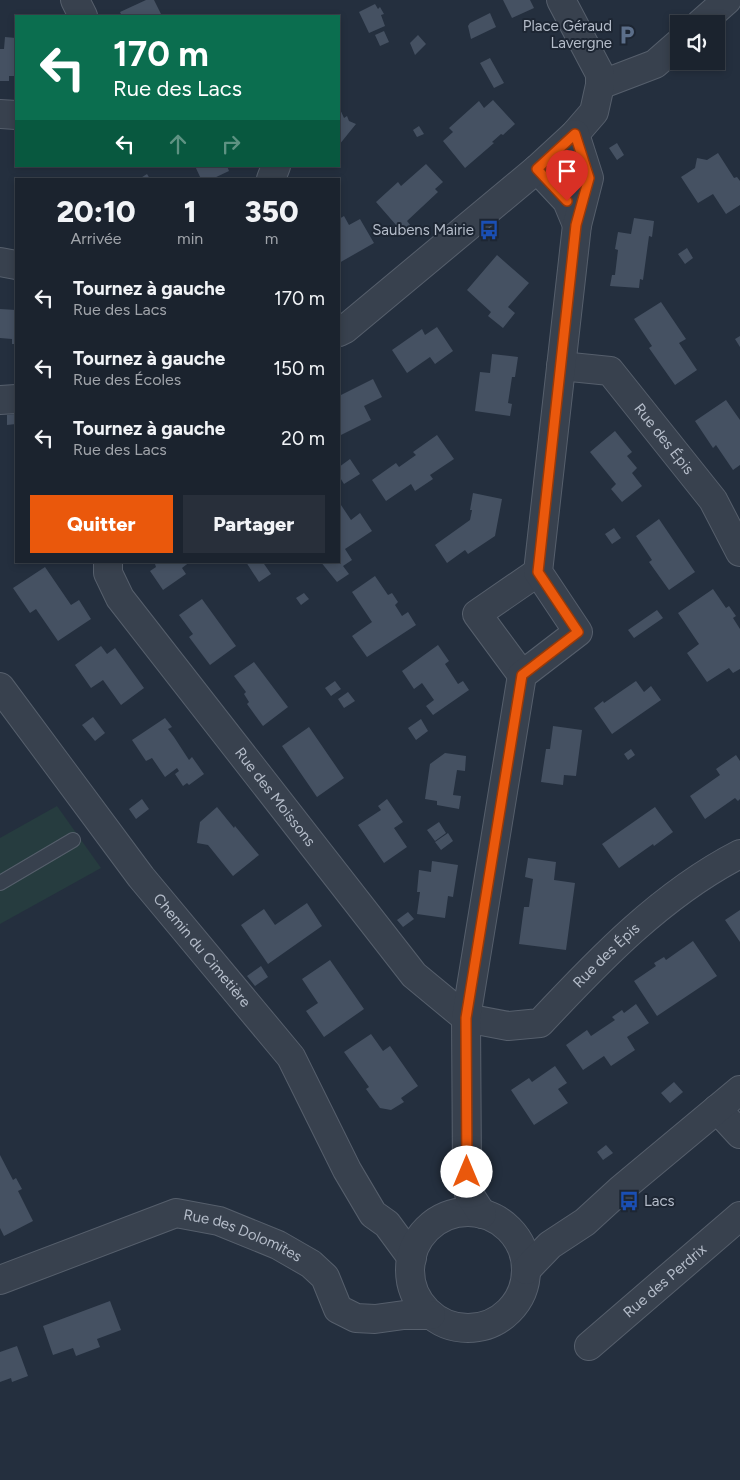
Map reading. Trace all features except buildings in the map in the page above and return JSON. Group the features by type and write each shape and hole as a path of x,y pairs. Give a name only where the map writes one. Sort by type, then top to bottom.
{"street":[{"path":"75,0 82,15"},
{"path":"340,331 537,169 575,134 594,112 600,85 600,74 561,0"},
{"path":"710,15 727,0"},
{"path":"600,85 655,64 670,51"},
{"path":"0,114 15,115"},
{"path":"482,1214 469,1194 467,1172 466,1018 522,675 578,632 538,572 576,225 589,178 575,134"},
{"path":"537,169 567,201 576,225"},
{"path":"0,262 15,264"},
{"name":"Rue des Épis","path":"560,366 610,371 713,500 740,552"},
{"path":"0,400 15,399"},
{"name":"Rue des Moissons","path":"108,563 108,573 120,598 414,975 466,1018"},
{"path":"522,675 477,614 538,572"},
{"name":"Chemin du Cimetière","path":"0,687 141,877 292,1057 347,1170 373,1214 387,1224 412,1258"},
{"name":"Rue des Épis","path":"466,1018 508,1026 540,1023 623,938 665,903 740,854"},
{"path":"526,1270 540,1254 585,1222 620,1190 740,1090"},
{"path":"717,1109 740,1134"},
{"path":"387,1224 442,1220 472,1212 501,1222 516,1238 526,1261 526,1281 518,1300 505,1315 487,1325 467,1329 448,1325 431,1315 421,1304 413,1290 410,1274 412,1258 418,1242 442,1220 463,1195 467,1172"},
{"name":"Rue des Dolomites","path":"0,1280 176,1214 219,1221 278,1245 312,1264 325,1277 338,1309 356,1318 375,1319 404,1315 431,1315"},
{"name":"Rue des Perdrix","path":"589,1346 740,1216"},
{"path":"516,1238 541,1242 561,1239"},
{"path":"375,1319 394,1309 413,1290"}],"lane":[{"path":"0,882 73,840"}],"green space":[{"path":"57,806 101,868 0,924 0,838"}],"place":[{"name":"Place Géraud Lavergne","path":"627,35"},
{"name":"Saubens Mairie","path":"489,230"},
{"name":"Lacs","path":"629,1201"}],"route":[{"path":"467,1172 466,1018 522,675 578,632 538,572 576,225 589,178 575,134 537,169 557,188 567,201"}]}
